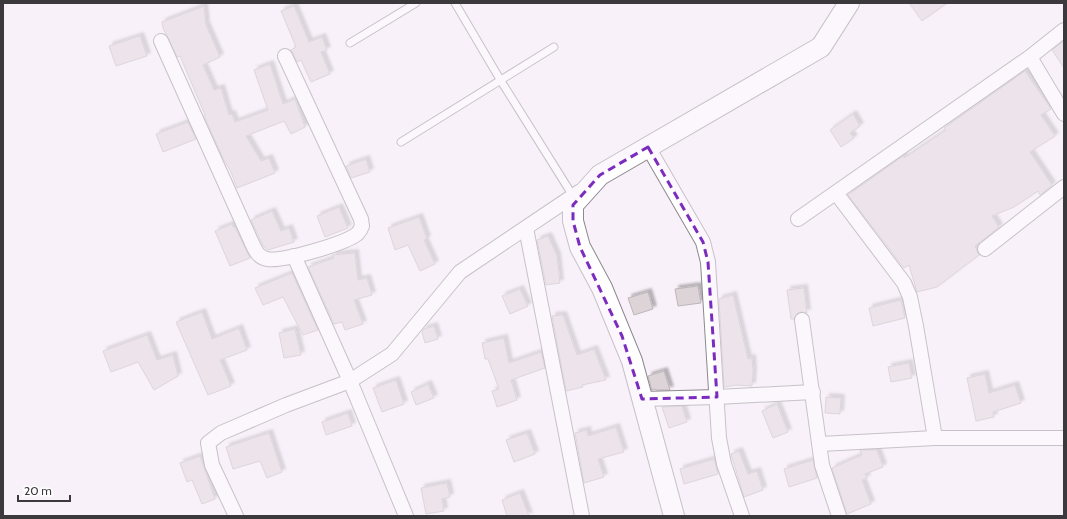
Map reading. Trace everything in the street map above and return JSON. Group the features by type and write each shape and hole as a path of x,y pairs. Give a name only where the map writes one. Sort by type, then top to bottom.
{"street":[{"path":"674,516 632,361 602,288 580,247 573,221 573,205 600,175 821,47 849,3"},
{"path":"798,219 1030,56 1064,30"},
{"path":"161,41 258,255 266,259 279,259 294,256 338,243 357,234 362,226 361,219 285,56"},
{"path":"1030,56 1064,114"},
{"path":"648,147 703,242 708,262 719,438 724,464 742,516"},
{"path":"236,516 212,465 208,443 221,433 286,405 350,381 392,354 460,272 593,184"},
{"path":"985,249 1064,187"},
{"path":"836,193 904,283 910,298 916,326 935,438"},
{"path":"526,228 582,516"},
{"path":"294,256 350,381 406,516"},
{"path":"802,320 822,465 839,516"},
{"path":"642,399 813,392"},
{"path":"820,444 935,438 1064,438"}],"lane":[{"path":"350,43 416,3"},
{"path":"456,3 501,81 573,196"},
{"path":"401,142 554,47"}],"highlighted area":[{"path":"648,147 703,242 708,262 717,397 642,399 622,336 580,247 573,221 573,205 600,175"}],"building":[{"path":"909,3 947,3 922,21"},
{"path":"204,6 206,25 220,57 203,65 214,90 221,88 229,115 232,114 235,122 268,110 254,70 270,64 283,104 295,99 305,127 291,134 284,121 246,136 261,161 269,158 275,173 237,188 231,172 204,116 205,115 180,56 177,57 163,28 162,22"},
{"path":"294,6 309,42 322,37 327,50 321,52 330,74 311,82 301,60 297,62 291,50 296,47 281,11"},
{"path":"140,36 147,56 116,66 109,46"},
{"path":"1064,41 1064,68 1052,50"},
{"path":"1025,71 1051,109 1041,115 1055,136 1030,152 1052,185 1040,195 1038,191 1014,207 992,216 999,227 975,246 979,255 937,287 917,292 909,265 904,268 848,195 903,156 904,158 946,130 944,128"},
{"path":"853,114 860,126 850,133 854,138 841,147 830,130"},
{"path":"188,122 196,139 163,152 156,134"},
{"path":"366,159 370,172 351,178 346,166"},
{"path":"339,207 348,228 325,237 317,216"},
{"path":"272,211 281,231 289,228 294,242 268,250 263,246 251,220"},
{"path":"419,217 427,239 424,240 435,264 420,271 408,245 395,250 388,228"},
{"path":"232,224 233,227 235,227 250,258 230,266 215,231"},
{"path":"548,236 557,256 560,283 546,285 537,240"},
{"path":"355,253 358,280 367,278 372,295 354,300 363,324 345,330 342,322 334,324 308,267 334,258 332,255"},
{"path":"292,273 318,330 303,335 283,297 263,305 255,288"},
{"path":"698,286 701,303 678,306 675,289"},
{"path":"804,288 807,313 800,312 794,319 791,319 787,290"},
{"path":"520,289 528,306 510,314 502,296"},
{"path":"648,292 653,309 634,315 628,298"},
{"path":"733,295 748,359 752,358 752,386 737,385 724,387 719,299"},
{"path":"901,300 905,318 873,326 869,308"},
{"path":"202,312 212,339 239,328 247,350 220,360 231,386 208,395 176,322"},
{"path":"563,315 577,355 594,349 606,380 582,385 583,387 566,391 552,316"},
{"path":"434,326 438,339 425,343 422,332 424,329"},
{"path":"295,329 301,355 284,358 279,333"},
{"path":"147,335 157,360 173,355 178,376 154,390 138,362 111,372 103,351"},
{"path":"504,338 509,363 541,352 545,368 511,380 517,400 497,407 492,391 499,389 488,359 485,359 482,343"},
{"path":"909,363 912,378 891,382 888,367"},
{"path":"664,371 670,390 652,390 648,376"},
{"path":"985,374 989,393 1015,385 1021,403 993,412 994,417 976,421 967,378"},
{"path":"396,380 404,404 382,412 373,388"},
{"path":"428,384 434,398 416,405 411,392"},
{"path":"826,397 841,398 840,414 825,413"},
{"path":"777,404 788,432 773,438 762,411"},
{"path":"682,406 687,422 669,428 662,407"},
{"path":"348,413 352,426 326,435 322,422"},
{"path":"616,427 624,452 598,459 604,477 584,483 575,433 587,430 588,436"},
{"path":"269,433 282,472 267,478 260,461 233,469 226,447"},
{"path":"527,433 535,454 514,462 506,440"},
{"path":"860,450 877,450 883,467 865,474 867,478 862,480 871,504 847,514 832,468 862,455"},
{"path":"739,451 748,474 757,471 763,490 744,497 731,454"},
{"path":"200,456 215,499 202,504 192,480 187,482 180,463"},
{"path":"714,459 718,474 684,484 680,469"},
{"path":"813,460 817,478 789,487 784,469"},
{"path":"447,483 450,497 442,499 444,511 426,514 421,488"},
{"path":"520,493 529,516 507,516 502,500"}]}
